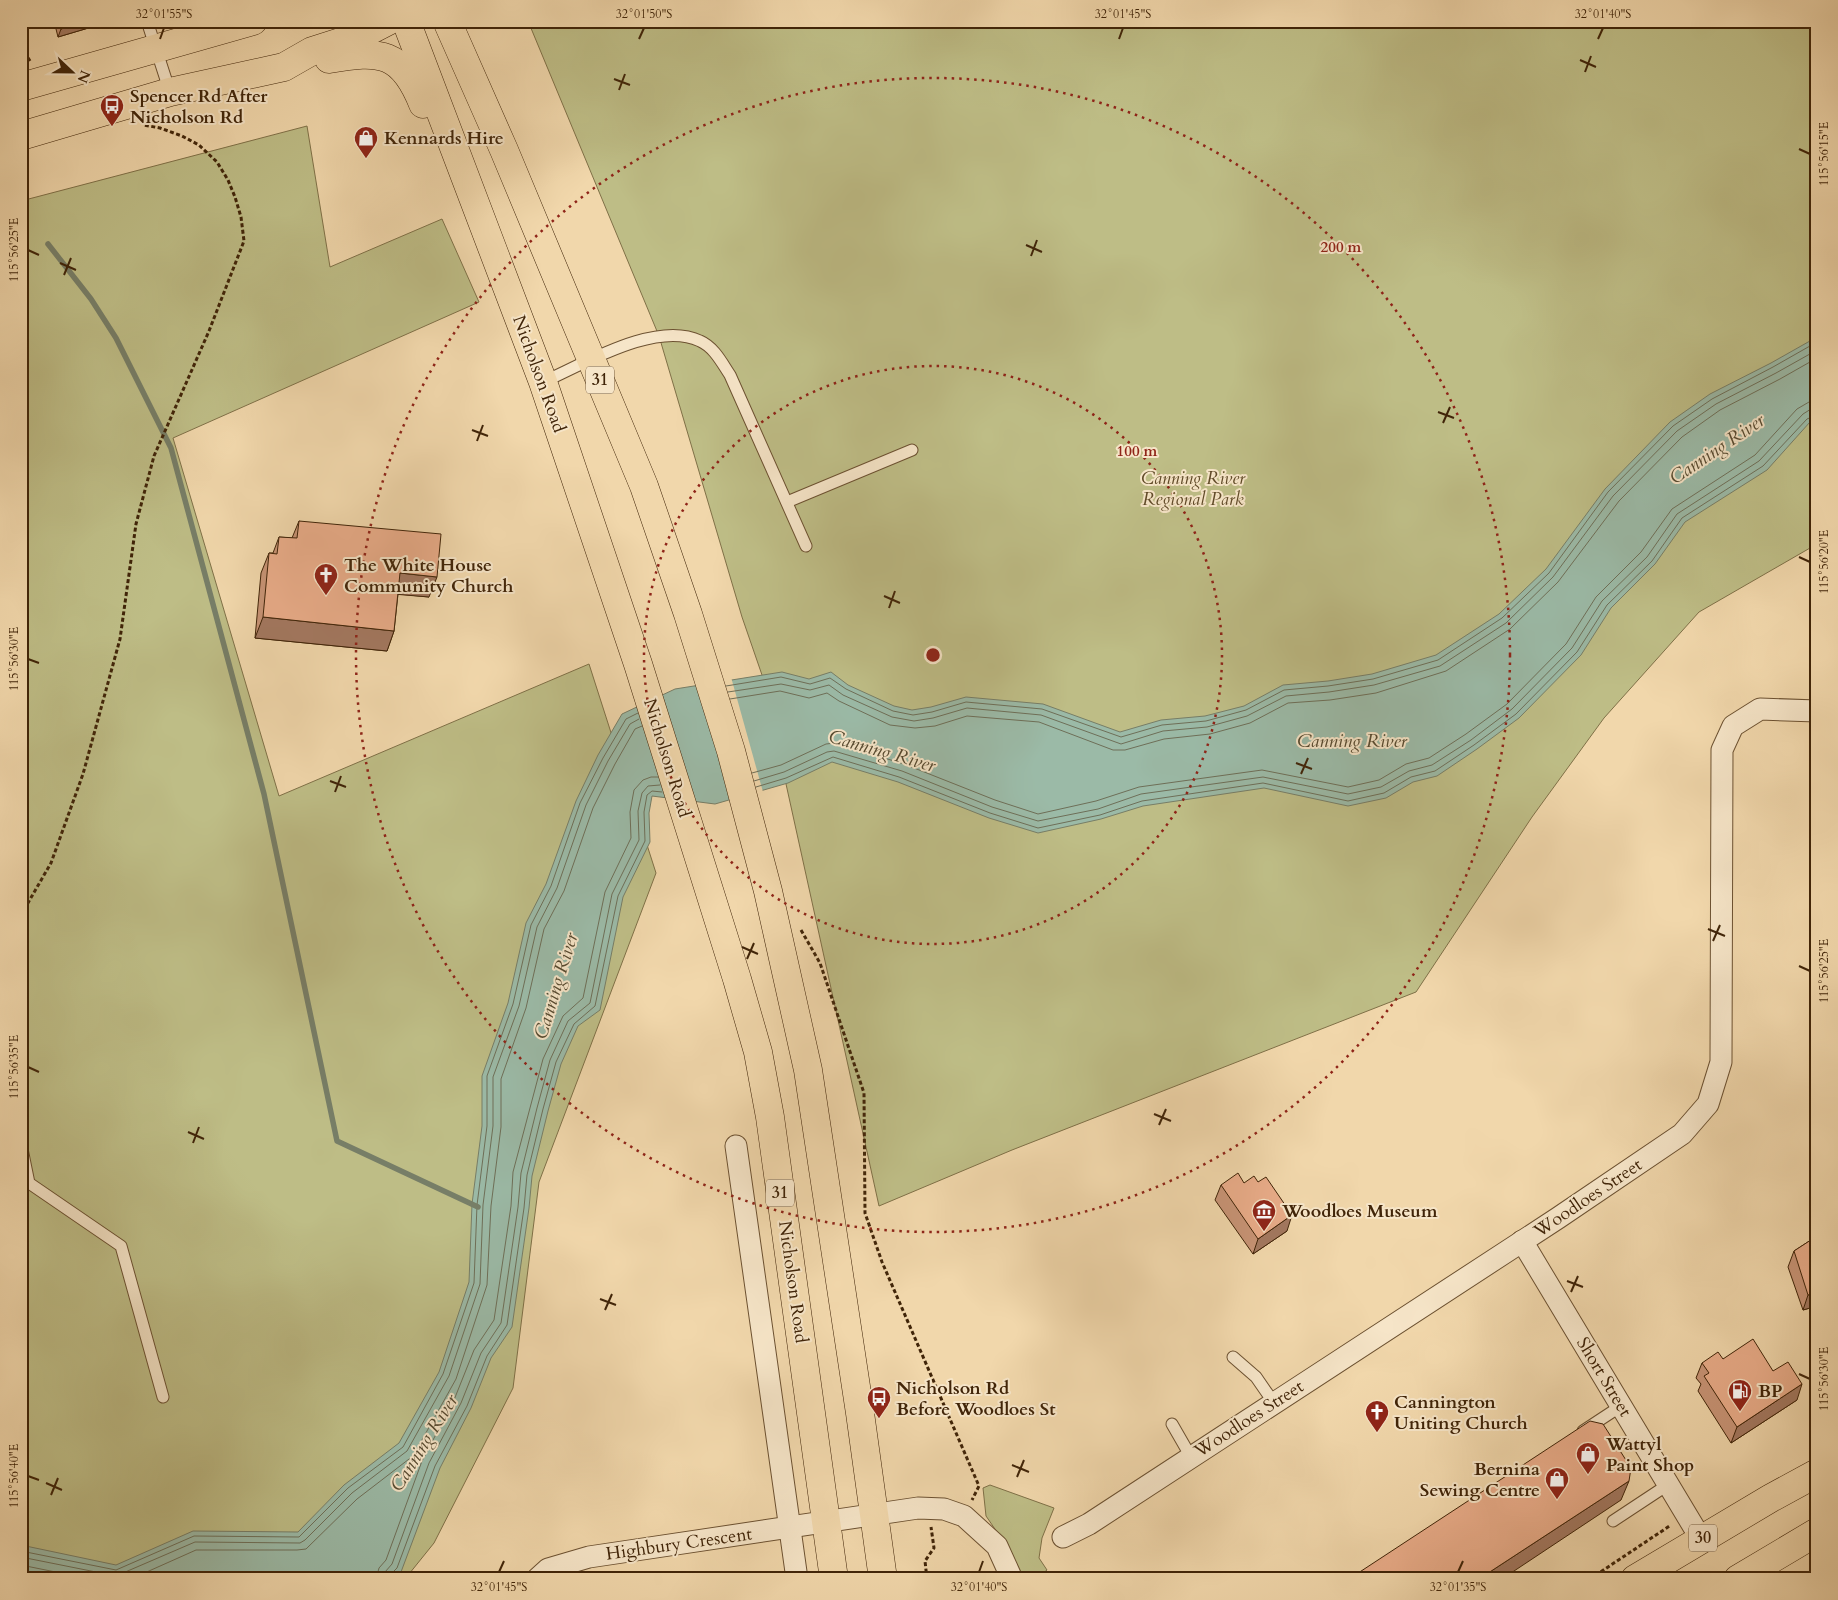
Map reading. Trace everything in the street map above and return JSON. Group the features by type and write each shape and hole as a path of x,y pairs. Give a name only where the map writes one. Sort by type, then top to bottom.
{"main road":[{"path":"156,49 219,21"},
{"path":"26,75 156,49 253,21"},
{"path":"284,67 312,51 359,36 388,21"},
{"name":"Nicholson Road","path":"406,21 543,382 638,664 737,979 758,1052 770,1117 834,1579"},
{"name":"31","path":"446,22 504,150 644,486 688,614 731,751 768,891 808,1070 831,1232 859,1403 883,1579"},
{"path":"21,136 170,92 284,67 358,54 373,54 387,58 398,64 408,73 421,99 436,138 462,165"},
{"name":"30","path":"1635,1579 1771,1498 1817,1473"},
{"path":"1738,1579 1817,1532"}],"street":[{"name":"Woodloes Street","path":"1063,1537 1089,1524 1682,1134 1708,1104 1721,1062 1722,750 1733,726 1760,709 1817,711"},
{"path":"736,1146 798,1579"},
{"name":"Short Street","path":"1522,1241 1701,1539"},
{"path":"826,1522 918,1508 944,1510 964,1516 997,1546 1012,1579"},
{"name":"Highbury Crescent","path":"537,1579 548,1569 589,1557 826,1522"}],"lane":[{"path":"147,21 170,92"},
{"path":"543,382 630,344 659,336 682,334 701,341 718,356 730,375 806,546"},
{"path":"787,502 912,450"},
{"path":"21,1144 29,1183 121,1246 163,1397"},
{"path":"1233,1357 1256,1376 1274,1403"},
{"path":"1572,1438 1621,1406"},
{"path":"1172,1424 1191,1457"},
{"path":"1613,1521 1669,1484"}],"path":[{"path":"21,47 26,75"},
{"path":"21,915 51,863 83,774 120,639 136,524 154,456 216,313 244,240 241,217 235,197 228,180 217,162 199,145 182,136 160,128 138,124"},
{"path":"801,929 820,963 864,1092 865,1213 882,1262 978,1486"},
{"path":"927,1579 925,1561 934,1548 928,1509"},
{"path":"1590,1579 1687,1515"}],"green space":[{"name":"Canning River Regional Park","path":"528,21 1817,21 1817,544 1699,612 1604,718 1532,817 1416,992 1012,1150 879,1206 762,675 742,617 659,336"},
{"path":"307,126 330,267 442,219 479,302 173,438 279,796 589,664 656,873 539,1182 513,1388 434,1543 405,1579 21,1579 21,201"},
{"path":"990,1485 1054,1508 1042,1538 1039,1558 1047,1570 1036,1579 1020,1579 1008,1548 986,1516 983,1488"}],"water":[{"name":"Canning River","path":"1817,337 1817,419 1810,422 1767,470 1685,522 1655,564 1611,608 1581,655 1519,718 1437,776 1413,782 1386,798 1348,806 1264,788 1143,806 1101,819 1038,833 989,818 898,782 832,762 788,783 715,804 652,796 649,813 650,842 623,897 600,1010 578,1026 561,1064 548,1111 532,1176 512,1327 491,1358 471,1408 440,1468 401,1572 393,1579 21,1579 21,1545 116,1565 193,1531 298,1532 344,1485 399,1443 439,1372 469,1282 472,1204 482,1126 482,1076 508,1003 526,923 546,884 576,801 598,755 622,714 675,689 782,672 809,679 831,672 848,685 894,706 912,710 931,707 966,697 1043,704 1120,732 1161,720 1205,716 1244,706 1283,685 1328,681 1372,674 1436,655 1499,614 1546,569 1605,489 1670,422 1710,394"}],"pier":[{"path":"731,677 763,792 732,801 697,683"}],"building":[{"path":"59,21 87,21 61,29"},
{"name":"The White House Community Church","path":"299,521 441,534 437,577 400,573 394,631 263,617 269,553 277,554 279,537 297,538"},
{"path":"1238,1173 1244,1183 1254,1176 1258,1182 1266,1177 1292,1215 1258,1239 1221,1185"},
{"path":"1817,1236 1817,1292 1808,1295 1794,1251"},
{"path":"1753,1339 1773,1371 1788,1362 1802,1384 1737,1427 1704,1376 1709,1373 1702,1363 1718,1352 1723,1359"},
{"path":"1590,1421 1603,1424 1631,1468 1629,1481 1479,1579 1349,1579"}],"waterway":[{"path":"48,244 91,299 116,338 171,448 264,794 337,1141 478,1207"}],"place":[{"name":"Spencer Rd After Nicholson Rd","path":"112,127"},
{"name":"Kennards Hire","path":"366,159"},
{"name":"The White House Community Church","path":"326,596"},
{"name":"Woodloes Museum","path":"1264,1232"},
{"name":"BP","path":"1740,1412"},
{"name":"Nicholson Rd Before Woodloes St","path":"879,1419"},
{"name":"Cannington Uniting Church","path":"1377,1433"},
{"name":"Wattyl Paint Shop","path":"1588,1475"},
{"name":"Bernina Sewing Centre","path":"1557,1500"}]}
